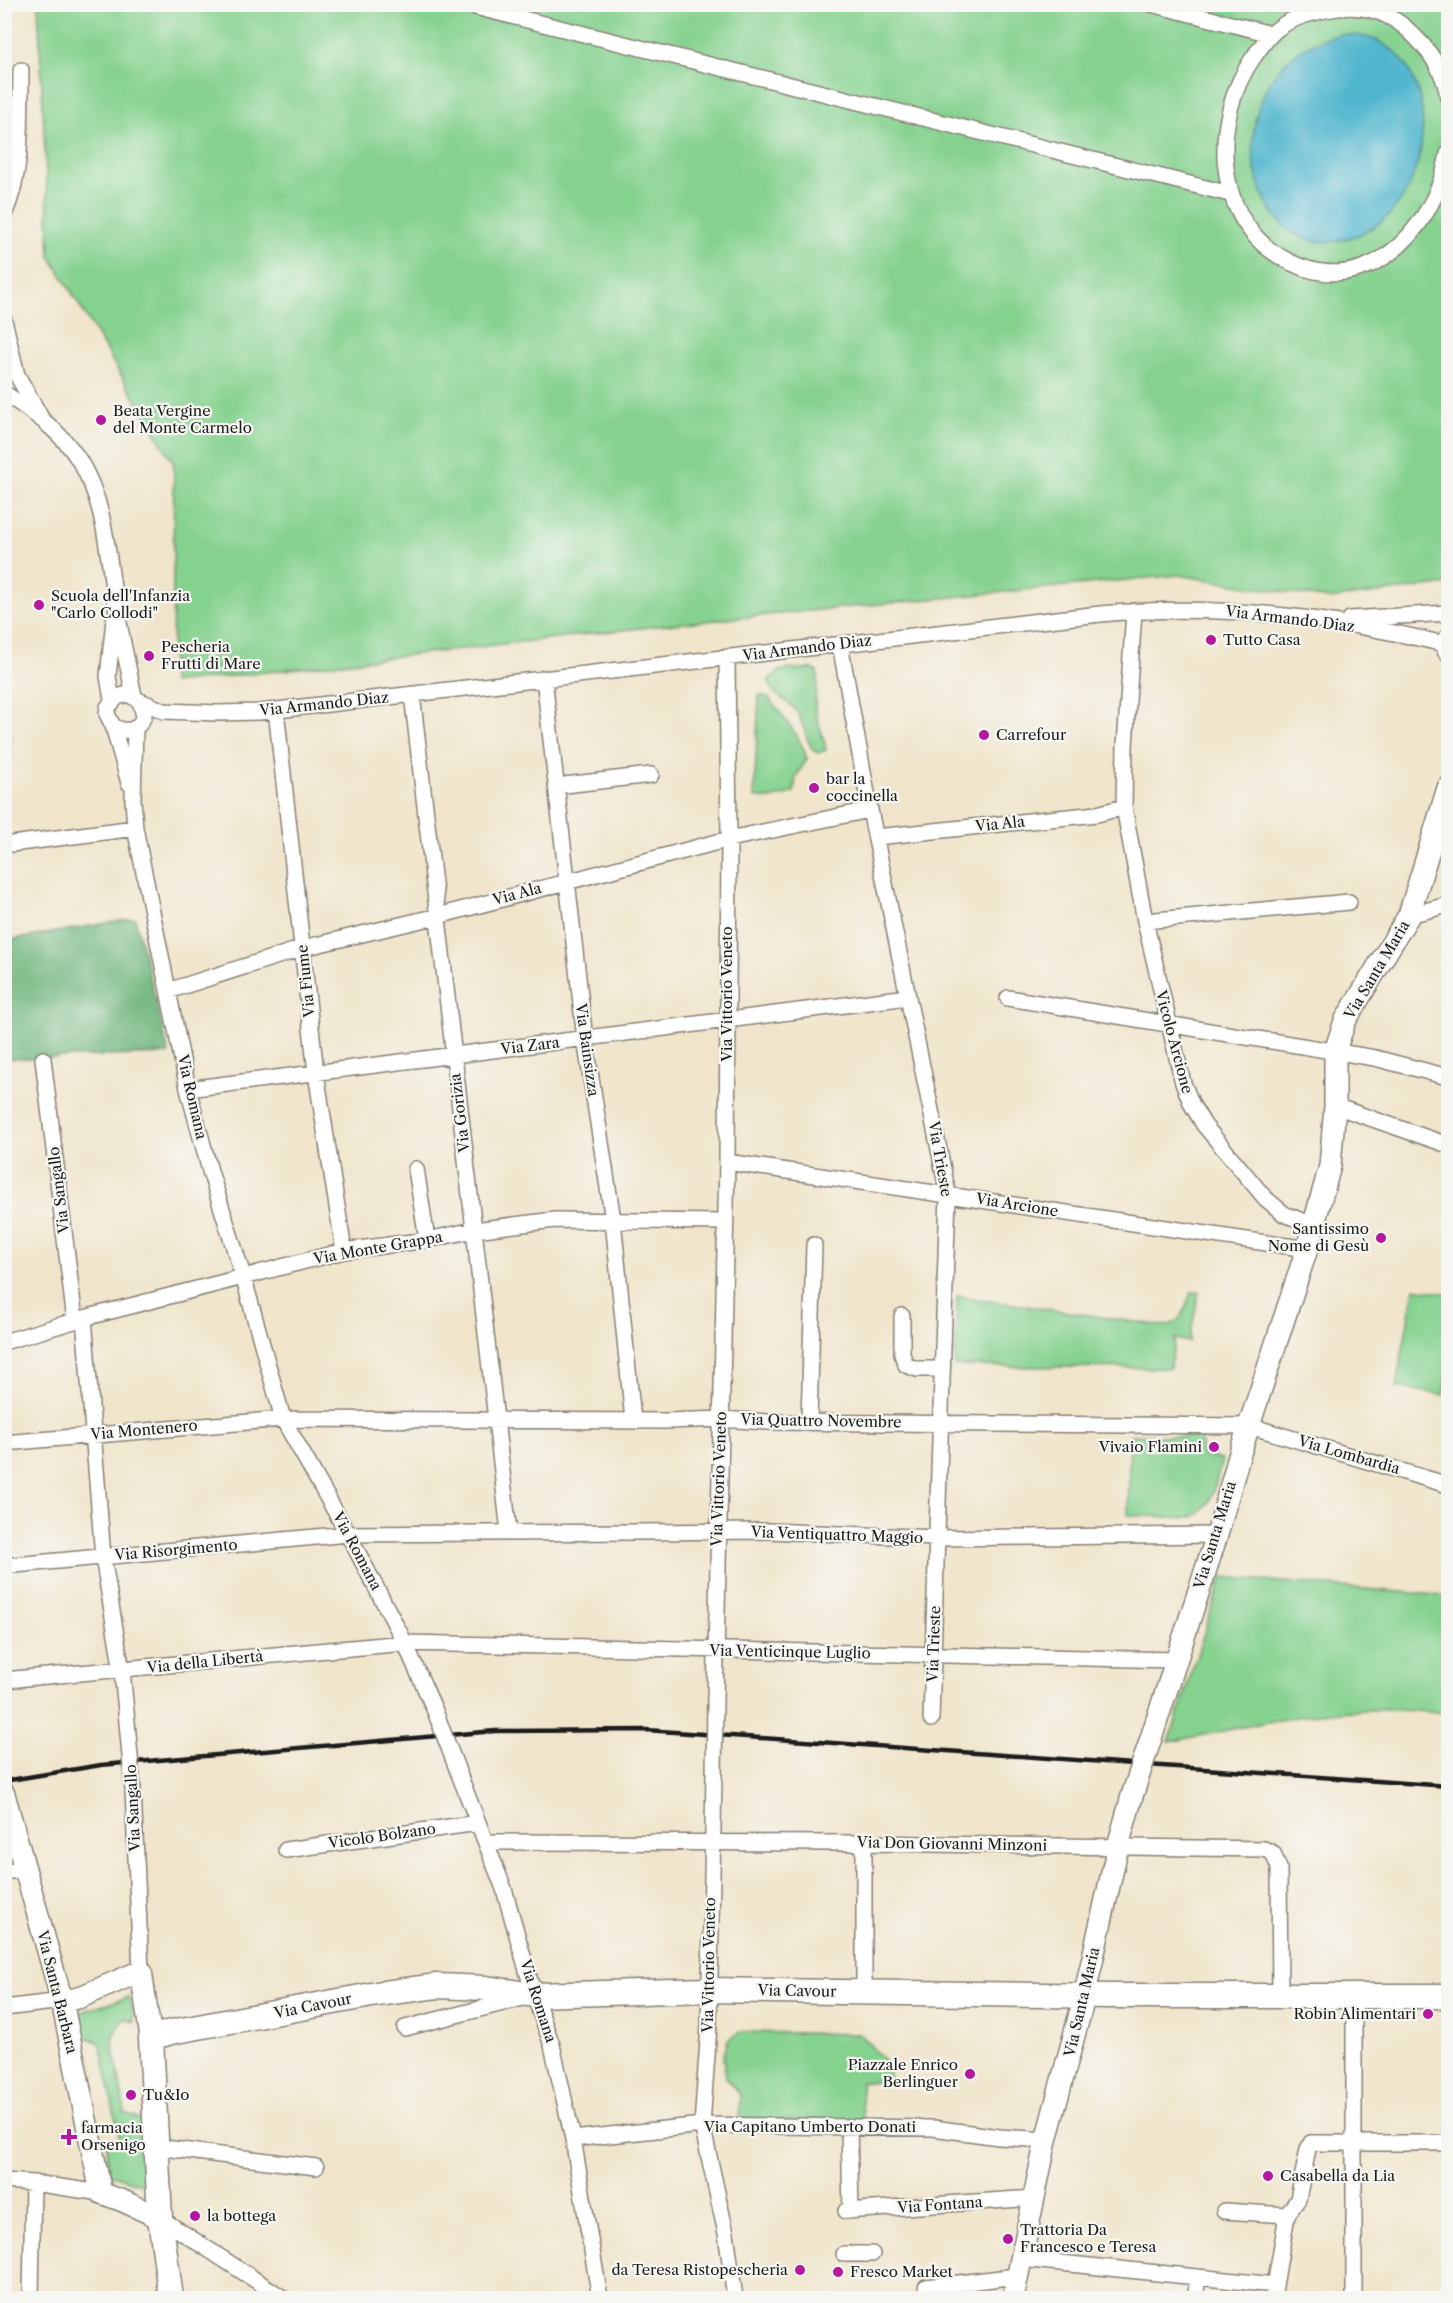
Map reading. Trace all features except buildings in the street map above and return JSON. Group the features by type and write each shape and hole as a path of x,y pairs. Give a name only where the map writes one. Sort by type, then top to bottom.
{"main road":[{"path":"1449,640 1449,650"},
{"name":"Via Santa Maria","path":"1013,2298 1046,2140 1132,1796 1307,1249 1330,1166 1335,1106 1335,1051 1345,1021 1409,915 1449,788"},
{"name":"Via Santa Barbara","path":"6,1798 14,1871 62,2001 101,2193"},
{"path":"62,2001 78,1998 141,1971"},
{"name":"Via Sangallo","path":"141,1971 151,2038 160,2218 171,2298"},
{"name":"Via Cavour","path":"151,2038 336,2001 416,1988 467,1986 534,1995 709,1990 1280,1997 1449,1995"},
{"path":"101,2193 123,2200 160,2218"}],"street":[{"path":"463,4 1230,194"},
{"path":"1151,4 1271,34"},
{"path":"1448,160 1431,205 1403,243 1375,262 1351,270 1316,270 1294,264 1273,253 1248,228 1230,194 1226,166 1226,142 1232,100 1250,62 1271,34 1291,21 1322,10 1353,7 1380,12 1405,27 1427,50 1437,65 1449,98"},
{"path":"4,215 13,192 19,162 21,70"},
{"path":"4,320 17,375 42,418 79,459 95,496 108,544 116,605 137,699 144,716 138,726 128,731 113,726 107,714 112,700 108,676 116,605"},
{"path":"4,393 42,418"},
{"name":"Via Armando Diaz","path":"137,699 164,711 224,713 276,710 1134,611 1216,610 1395,633 1448,645"},
{"name":"Vicolo Arcione","path":"1134,611 1124,807 1145,921 1186,1091 1204,1125 1273,1206 1290,1217 1313,1225"},
{"name":"Via Armando Diaz","path":"1315,621 1449,613"},
{"name":"Via Trieste","path":"840,644 870,810 948,1194 939,1423 932,1719"},
{"name":"Via Vittorio Veneto","path":"727,657 729,839 727,1162 714,1650 714,1776 709,1990 702,2125 726,2233 735,2298"},
{"name":"Via Bainsizza","path":"544,678 585,1039 613,1220 633,1420"},
{"name":"Via Gorizia","path":"412,694 509,1532"},
{"path":"112,700 122,695 137,699"},
{"name":"Via Fiume","path":"276,710 316,1073 344,1251"},
{"name":"Via Armando Diaz","path":"138,726 164,711"},
{"name":"Via Romana","path":"113,726 133,799"},
{"name":"Via Romana","path":"138,726 133,799 135,828 188,1089 210,1171 243,1276 283,1419 348,1534 405,1643 435,1711 508,1902 534,1995 552,2044 573,2139 600,2298"},
{"path":"556,786 651,775"},
{"name":"Via Ala","path":"876,837 1097,814 1124,807"},
{"name":"Via Ala","path":"168,991 303,948 438,916 729,839 870,810"},
{"path":"4,845 135,828"},
{"path":"1145,921 1349,902"},
{"path":"1409,915 1449,905"},
{"name":"Via Zara","path":"188,1089 453,1057 908,997"},
{"path":"1008,998 1335,1051 1388,1061 1449,1077"},
{"name":"Via Sangallo","path":"43,1059 80,1320 93,1434 103,1557 122,1671 133,1790 141,1971"},
{"path":"1335,1106 1449,1145"},
{"name":"Via Arcione","path":"727,1162 1307,1249"},
{"name":"Via Monte Grappa","path":"416,1169 426,1240"},
{"name":"Via Monte Grappa","path":"4,1342 243,1276 344,1251 426,1240 474,1230 555,1220 724,1222"},
{"path":"809,1421 814,1245"},
{"path":"902,1316 902,1354 906,1365 917,1369 942,1369"},
{"name":"Via Quattro Novembre","path":"283,1419 721,1419 768,1422 1250,1426"},
{"name":"Via Montenero","path":"4,1443 283,1419"},
{"name":"Via Lombardia","path":"1250,1426 1449,1485"},
{"name":"Via Ventiquattro Maggio","path":"348,1534 768,1531 937,1538 1217,1535"},
{"name":"Via Risorgimento","path":"4,1566 348,1534"},
{"name":"Via Venticinque Luglio","path":"405,1643 1176,1660"},
{"name":"Via della Libertà","path":"4,1680 122,1671 405,1643"},
{"name":"Vicolo Bolzano","path":"286,1850 478,1823"},
{"name":"Via Don Giovanni Minzoni","path":"486,1842 864,1843 1258,1848 1273,1853 1279,1868 1280,1997"},
{"path":"864,1843 864,1992"},
{"path":"405,2028 534,1995"},
{"path":"1354,1997 1354,2298"},
{"path":"4,2008 62,2001"},
{"name":"Via Capitano Umberto Donati","path":"573,2139 702,2125 933,2128 999,2137 1046,2140"},
{"name":"Via Fontana","path":"849,2128 848,2211 1034,2198"},
{"path":"926,2287 1019,2268 1198,2278 1274,2292 1287,2215 1298,2199 1311,2143 1449,2143"},
{"path":"157,2147 316,2167"},
{"path":"4,2181 101,2193"},
{"path":"31,2298 33,2183"},
{"path":"1224,2211 1287,2215"},
{"path":"160,2218 283,2298"},
{"path":"844,2254 872,2254"},
{"path":"1195,2298 1198,2278"}],"green space":[{"path":"38,5 1448,5 1448,584 1329,599 1178,575 675,624 172,683 174,464 50,256"},
{"path":"813,669 817,672 815,706 826,750 818,753 814,751 796,711 772,690 769,679 780,671"},
{"path":"5,680 11,761 4,762"},
{"path":"759,695 768,697 785,719 796,734 807,759 796,777 794,792 771,799 754,797"},
{"path":"135,918 169,1054 5,1059 5,941"},
{"path":"1414,1288 1448,1294 1448,1368 1444,1395 1396,1387"},
{"path":"1192,1292 1199,1292 1189,1342 1175,1339 1170,1368 955,1366 957,1296 1163,1326 1175,1323 1179,1319"},
{"path":"1130,1435 1202,1437 1201,1447 1204,1455 1222,1460 1212,1495 1203,1510 1188,1518 1128,1515"},
{"path":"1222,1577 1448,1596 1448,1713 1363,1710 1328,1713 1169,1742"},
{"path":"129,1997 134,2022 125,2018 112,2037 125,2113 143,2120 150,2178 143,2185 110,2174 106,2143 121,2145 100,2043 81,2035 78,2013"},
{"path":"740,2032 859,2034 890,2066 890,2082 861,2082 863,2120 739,2120 740,2095 726,2077 723,2058 728,2040"}],"water":[{"path":"1340,34 1363,36 1376,40 1397,54 1411,74 1420,97 1423,122 1421,148 1414,174 1403,196 1389,215 1374,227 1358,235 1338,241 1321,242 1304,238 1289,230 1270,208 1260,188 1255,166 1253,144 1255,122 1261,100 1271,80 1285,63 1304,48"}],"railway":[{"path":"4,1781 101,1765 495,1731 646,1730 1448,1786"}],"place":[{"name":"Beata Vergine del Monte Carmelo","path":"101,420"},
{"name":"Scuola dell'Infanzia \"Carlo Collodi\"","path":"39,605"},
{"name":"Tutto Casa","path":"1211,640"},
{"name":"Pescheria Frutti di Mare","path":"149,656"},
{"name":"Carrefour","path":"984,735"},
{"name":"bar la coccinella","path":"814,788"},
{"name":"Santissimo Nome di Gesù","path":"1381,1238"},
{"name":"Vivaio Flamini","path":"1214,1447"},
{"name":"Robin Alimentari","path":"1428,2014"},
{"name":"Piazzale Enrico Berlinguer","path":"970,2074"},
{"name":"Tu&Io","path":"131,2095"},
{"name":"farmacia Orsenigo","path":"69,2137"},
{"name":"Casabella da Lia","path":"1268,2176"},
{"name":"la bottega","path":"195,2216"},
{"name":"Trattoria Da Francesco e Teresa","path":"1008,2239"},
{"name":"da Teresa Ristopescheria","path":"800,2270"},
{"name":"Fresco Market","path":"838,2272"}]}
